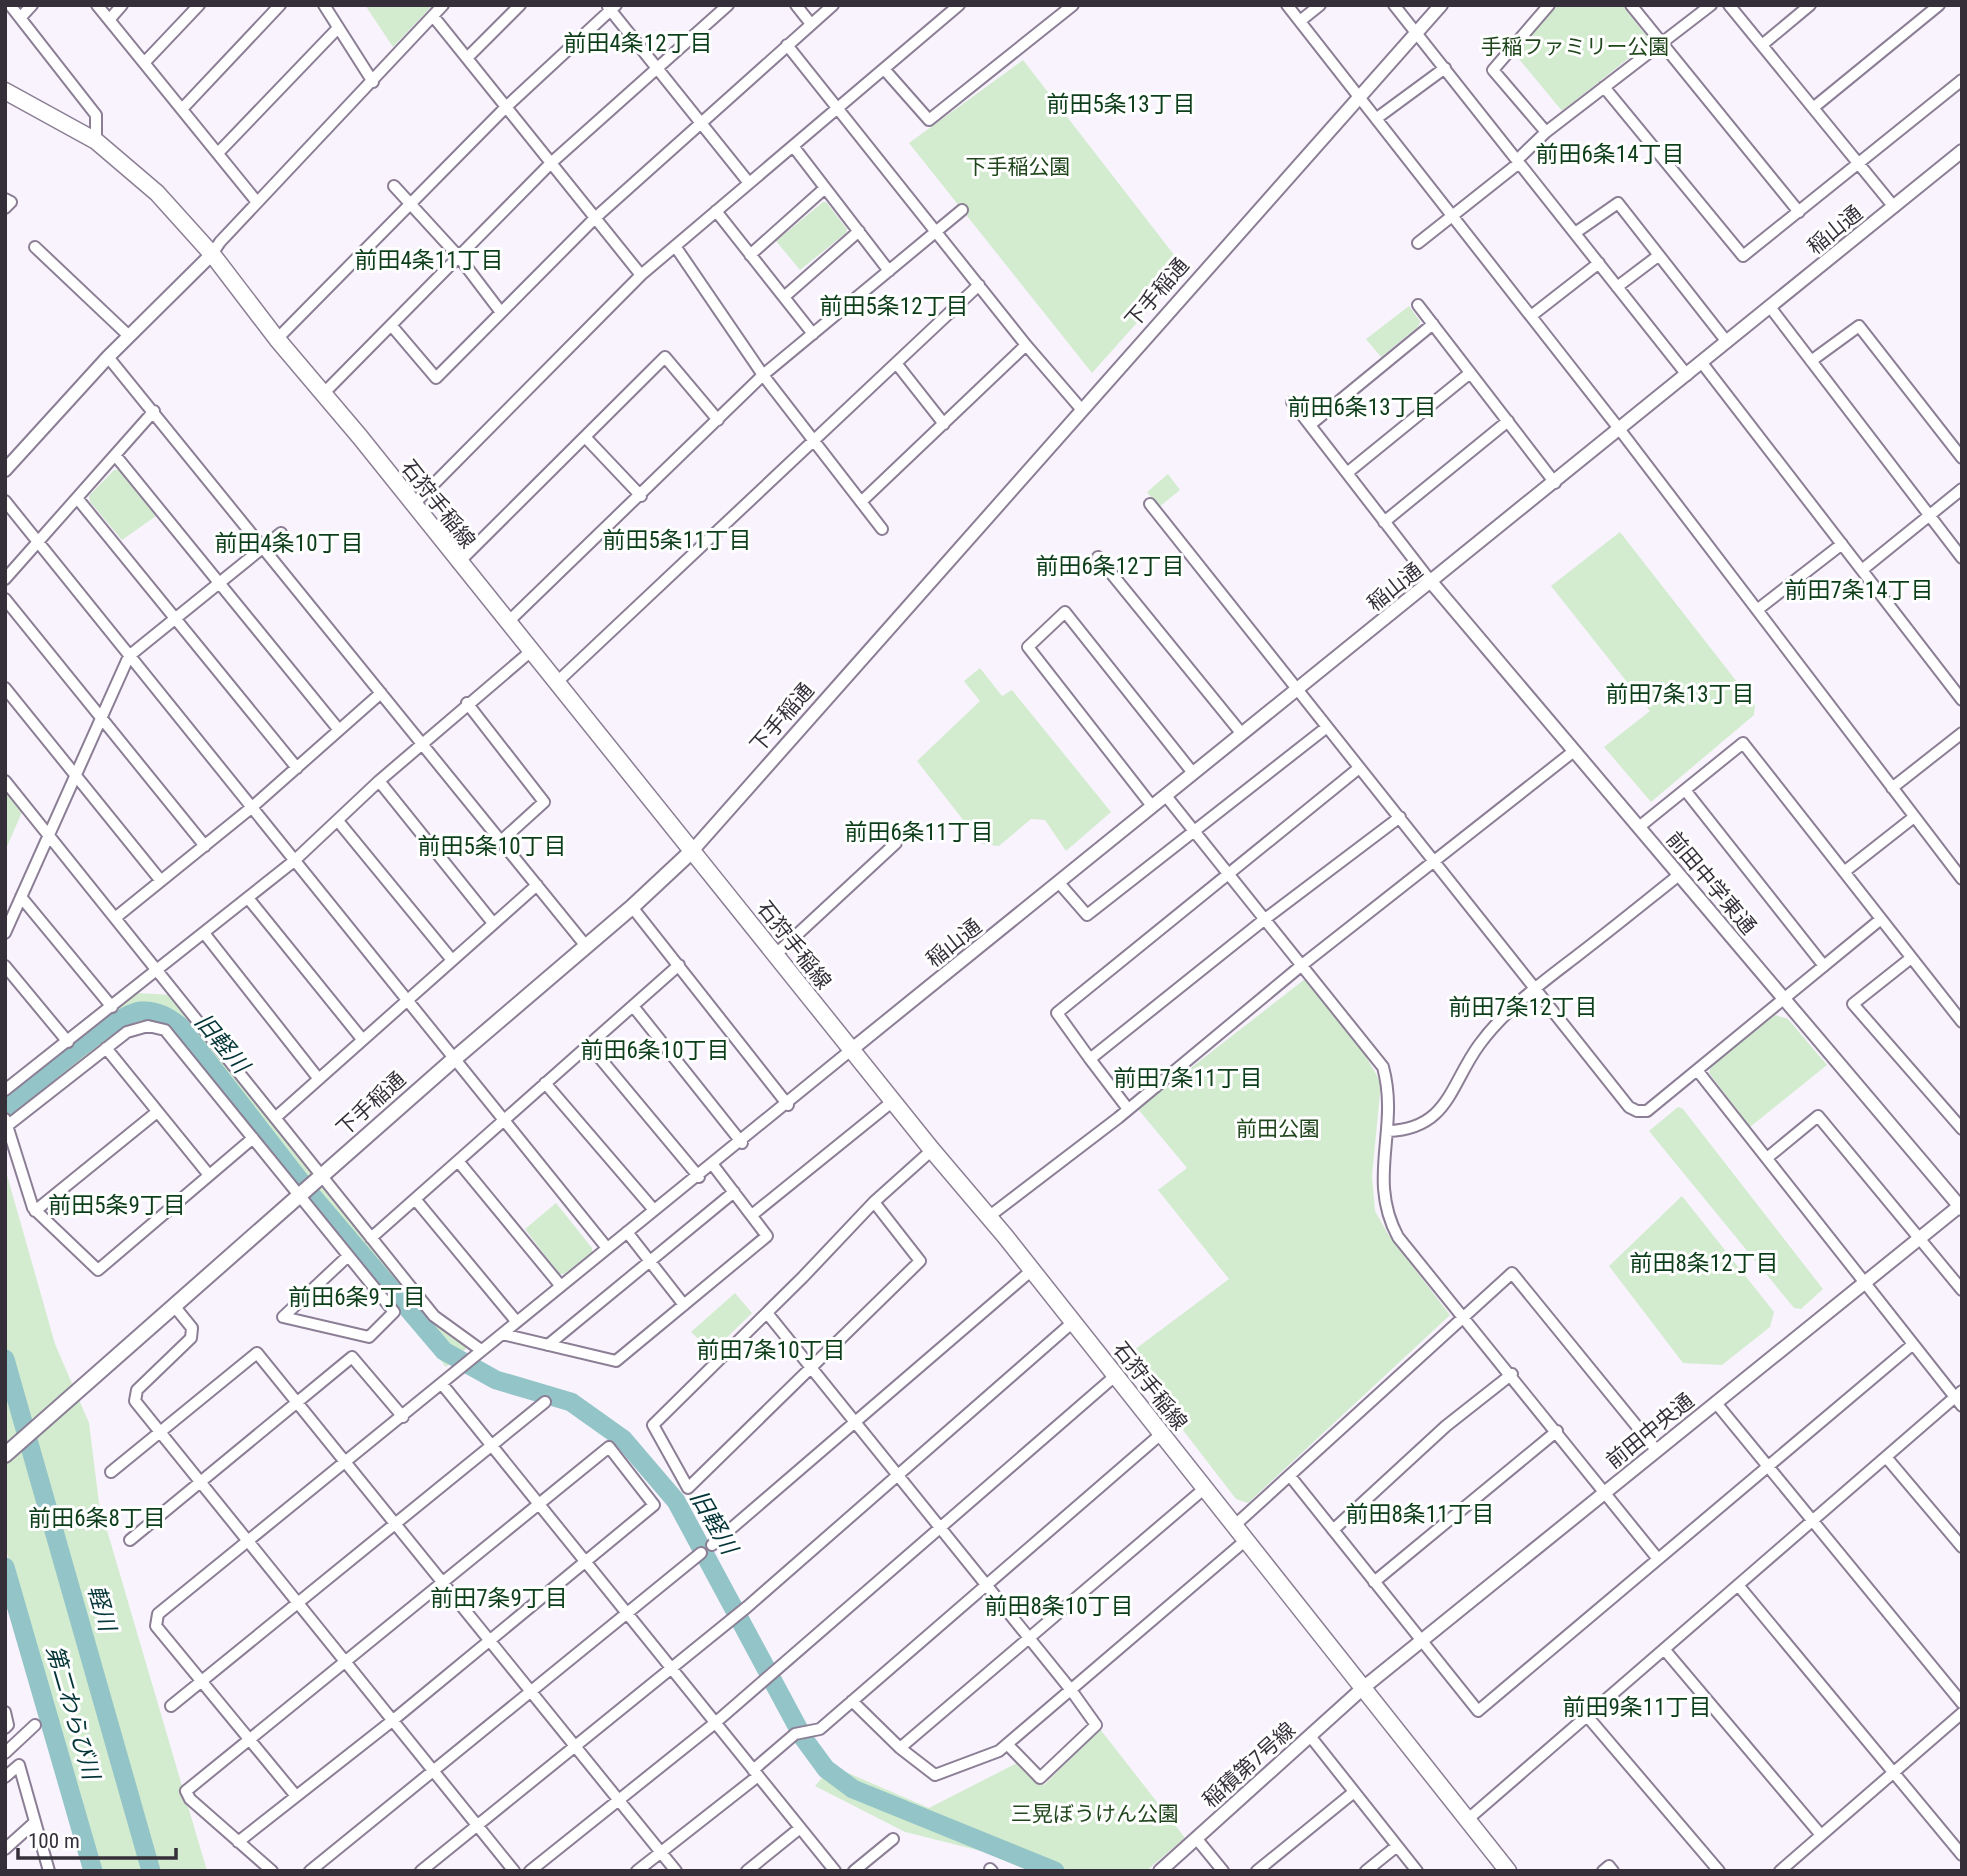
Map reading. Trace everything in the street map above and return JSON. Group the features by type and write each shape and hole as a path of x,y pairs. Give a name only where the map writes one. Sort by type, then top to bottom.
{"main road":[{"name":"石狩手稲線","path":"6,93 96,141 157,193 212,254 277,339 987,1218 1032,1270 1508,1871"},
{"name":"下手稲通","path":"5,1455 453,1059 632,907 692,851"}],"street":[{"path":"10,5 96,115 96,141"},
{"path":"21,17 32,5"},
{"path":"97,5 257,202"},
{"path":"109,20 122,5"},
{"path":"144,63 199,5"},
{"path":"182,108 281,5"},
{"path":"324,5 373,82"},
{"path":"5,471 108,357 212,254 257,202 443,5"},
{"path":"467,58 520,5"},
{"path":"323,394 551,163 728,5"},
{"path":"796,5 811,24"},
{"path":"391,325 436,378 500,311 596,218 833,5"},
{"path":"413,505 641,275 959,5"},
{"path":"884,69 929,120 1073,5"},
{"path":"1287,5 1620,430 1962,879"},
{"path":"1300,21 1320,5"},
{"path":"1394,5 1687,375"},
{"name":"下手稲通","path":"692,851 1441,5"},
{"path":"1546,132 1493,70 1549,5"},
{"path":"1631,5 1799,212"},
{"path":"1418,243 1454,217 1518,162 1546,132 1711,5"},
{"path":"1730,5 1894,207"},
{"path":"1762,45 1810,5"},
{"path":"1813,108 1939,5"},
{"path":"277,339 506,107 611,7 700,124 749,183"},
{"path":"433,16 641,275"},
{"path":"218,153 338,28"},
{"path":"788,45 1026,345 1082,410"},
{"path":"1377,118 1445,68"},
{"path":"1604,88 1743,256 1860,165 1962,80"},
{"path":"793,146 889,271"},
{"name":"稲山通","path":"851,1050 1060,884 1193,772 1432,583 1962,151"},
{"path":"394,186 459,257 500,311"},
{"path":"750,255 825,188"},
{"path":"5,199 11,202 5,208"},
{"path":"1575,233 1618,203 1727,342"},
{"path":"507,623 764,375 962,210"},
{"path":"716,211 813,334"},
{"path":"784,297 859,231"},
{"path":"675,246 812,441 882,529"},
{"path":"35,247 129,336"},
{"path":"1617,287 1658,256"},
{"path":"1531,316 1599,263"},
{"path":"556,683 979,285"},
{"path":"1418,305 1555,482"},
{"path":"1770,307 1962,558"},
{"path":"1310,425 1433,324"},
{"path":"1811,361 1859,326 1962,458"},
{"path":"862,502 1026,345"},
{"path":"108,357 586,946"},
{"path":"458,563 665,357 718,420"},
{"path":"896,363 944,424"},
{"path":"1702,363 1962,700"},
{"path":"1347,473 1470,373"},
{"path":"1292,402 1432,583"},
{"path":"5,579 154,411"},
{"path":"1384,522 1508,421"},
{"path":"586,438 640,496"},
{"path":"115,455 339,730"},
{"path":"1862,570 1962,489"},
{"path":"77,498 297,768"},
{"path":"5,501 607,1248"},
{"path":"1150,504 1629,1107 1637,1111 1647,1111 1881,919"},
{"path":"5,933 129,656 281,533"},
{"path":"1757,610 1842,544"},
{"path":"1098,556 1242,734"},
{"name":"前田中学東通","path":"1432,583 1961,1206"},
{"path":"5,600 205,846"},
{"path":"1152,806 1028,647 1065,612 1193,772"},
{"path":"5,1090 294,861 467,703 530,652"},
{"path":"5,688 161,881"},
{"path":"115,918 251,808 382,693"},
{"path":"467,703 544,802 501,841"},
{"path":"1060,884 1087,915 1327,727"},
{"path":"1892,788 1962,733"},
{"path":"1639,827 1743,743 1962,1023"},
{"path":"987,1218 1128,1109 1302,965 1574,751"},
{"path":"1128,1109 1057,1013 1359,768"},
{"path":"5,781 434,1316 478,1353"},
{"path":"379,781 494,923"},
{"path":"1685,790 1824,966"},
{"path":"1166,796 1383,1067 1388,1086 1388,1131 1382,1172 1382,1196 1388,1218 1398,1237 1465,1316 1658,1559"},
{"path":"1090,1059 1265,919 1400,817"},
{"path":"1844,872 1914,817"},
{"path":"338,821 452,960"},
{"path":"775,955 896,843"},
{"path":"1388,1131 1401,1131 1430,1121 1445,1105 1479,1044 1495,1024 1536,987 1679,875"},
{"path":"275,1118 537,885"},
{"path":"21,897 112,1007"},
{"path":"248,898 362,1039"},
{"path":"632,907 788,1105"},
{"path":"204,933 318,1078"},
{"path":"1911,958 1853,1004 1962,1129"},
{"path":"371,1238 679,965"},
{"path":"5,966 68,1042"},
{"path":"633,1006 741,1143"},
{"path":"253,1138 98,1270 36,1211 6,1122 138,1027 165,1030 253,1138 300,1196 348,1256 394,1312 369,1336 284,1317 348,1256"},
{"path":"589,1045 699,1177"},
{"path":"106,1048 209,1175"},
{"path":"296,1796 156,1626 158,1614 403,1417 457,1369 626,1232 788,1105 851,1050"},
{"path":"1467,1819 1811,1521 1959,1398 1912,1345 1697,1070"},
{"path":"545,1083 654,1210"},
{"path":"752,1215 893,1101"},
{"path":"36,1211 157,1112"},
{"path":"1767,1158 1818,1116 1962,1290"},
{"path":"874,1202 920,1261 688,1488 653,1424 767,1313 874,1202 932,1150"},
{"path":"458,1161 561,1286"},
{"path":"502,1334 616,1361 767,1236 713,1165"},
{"path":"548,1345 734,1192"},
{"path":"415,1199 516,1321"},
{"name":"前田中央通","path":"1363,1688 1961,1206"},
{"path":"626,1232 684,1305"},
{"path":"712,1545 1032,1270"},
{"path":"1234,1526 1512,1273 1657,1451"},
{"path":"175,1307 192,1328 191,1338 137,1390 135,1401 514,1871"},
{"path":"767,1313 856,1420 1096,1726 1040,1778 1007,1744"},
{"path":"421,1871 747,1607 1073,1322"},
{"path":"1290,1476 1478,1711 1912,1345"},
{"path":"111,1472 257,1353 676,1871"},
{"path":"130,1540 352,1357 403,1417"},
{"path":"1333,1530 1446,1426 1511,1374"},
{"path":"530,1871 779,1669 1115,1376"},
{"path":"442,1384 835,1871"},
{"path":"171,1706 396,1527 545,1402"},
{"path":"1716,1403 1962,1703"},
{"path":"1374,1582 1557,1431"},
{"path":"637,1871 755,1773 795,1734 820,1729 1161,1434"},
{"path":"239,1842 392,1721 654,1505 609,1447 186,1791 190,1799 272,1871"},
{"path":"1886,1457 1962,1547"},
{"path":"900,1748 1205,1488"},
{"path":"852,1701 900,1748 935,1775 999,1751 1246,1540"},
{"path":"310,1871 701,1553"},
{"path":"1738,1585 1962,1855"},
{"path":"1664,1649 1821,1835"},
{"name":"稲積第7号線","path":"1160,1871 1363,1688"},
{"path":"5,1712 8,1725 5,1728"},
{"path":"1780,1871 1962,1713"},
{"path":"1587,1716 1720,1871"},
{"path":"5,1753 35,1725"},
{"path":"1310,1736 1417,1871"},
{"path":"5,1777 19,1765 50,1871"},
{"path":"1257,1871 1354,1792"},
{"path":"5,1849 36,1822"},
{"path":"747,1871 800,1828"},
{"path":"1196,1838 1223,1871"},
{"path":"854,1871 894,1839"},
{"path":"1366,1871 1397,1846"},
{"path":"1603,1871 1609,1866 1614,1871"}],"green space":[{"path":"365,5 433,5 393,47"},
{"name":"手稲ファミリー公園","path":"1558,5 1622,5 1648,38 1648,43 1562,111 1514,53"},
{"name":"下手稲公園","path":"1023,60 1185,269 1092,373 909,143"},
{"path":"826,202 847,229 846,233 800,270 776,241"},
{"path":"1409,306 1420,321 1419,326 1381,357 1366,339"},
{"path":"114,470 119,470 156,516 122,540 90,502 89,496"},
{"path":"1168,474 1180,490 1159,507 1147,492"},
{"path":"1620,532 1755,705 1754,715 1651,802 1604,747 1650,711 1551,586"},
{"path":"980,668 1002,696 1012,690 1111,812 1066,851 1045,820 1031,819 999,846 982,844 917,761 980,701 964,681"},
{"path":"5,791 22,812 5,851"},
{"name":"前田公園","path":"1305,979 1359,1044 1381,1083 1372,1176 1375,1211 1388,1234 1450,1315 1248,1503 1236,1499 1126,1356 1229,1279 1158,1190 1187,1168 1138,1109"},
{"path":"135,993 174,995 369,1240 469,1346 446,1367 166,1026 141,1024 10,1120 5,1093"},
{"path":"1775,1015 1788,1019 1827,1065 1750,1127 1709,1073 1711,1066"},
{"path":"1678,1107 1683,1109 1823,1289 1801,1309 1794,1308 1649,1131"},
{"path":"5,1168 55,1344 89,1423 99,1503 207,1871 96,1871 5,1546"},
{"path":"1682,1196 1774,1312 1770,1327 1722,1365 1683,1363 1609,1266"},
{"path":"556,1203 592,1248 592,1253 564,1274 559,1274 525,1229"},
{"path":"735,1293 752,1313 712,1352 691,1332"},
{"name":"三晃ぼうけん公園","path":"1100,1729 1185,1838 1146,1871 1030,1871 1017,1860 905,1832 815,1786 832,1766 929,1808 1019,1762 1044,1785"}],"waterway":[{"name":"旧軽川","path":"13,1106 17,1099 60,1063 114,1023 141,1011 158,1013 181,1027 301,1182"},
{"name":"旧軽川","path":"313,1197 444,1351 496,1380 571,1402 623,1439 676,1501 804,1739 826,1769 853,1789 1055,1871"},
{"name":"軽川","path":"5,1359 151,1871"},
{"name":"第二わらび川","path":"5,1567 93,1871"}],"district":[{"name":"前田4条12丁目","path":"638,43"},
{"name":"前田5条13丁目","path":"1121,104"},
{"name":"前田6条14丁目","path":"1610,154"},
{"name":"前田4条11丁目","path":"429,260"},
{"name":"前田5条12丁目","path":"894,306"},
{"name":"前田6条13丁目","path":"1362,407"},
{"name":"前田5条11丁目","path":"677,540"},
{"name":"前田4条10丁目","path":"289,543"},
{"name":"前田6条12丁目","path":"1110,566"},
{"name":"前田7条14丁目","path":"1859,590"},
{"name":"前田7条13丁目","path":"1680,694"},
{"name":"前田6条11丁目","path":"919,832"},
{"name":"前田5条10丁目","path":"492,846"},
{"name":"前田7条12丁目","path":"1523,1007"},
{"name":"前田6条10丁目","path":"655,1050"},
{"name":"前田7条11丁目","path":"1188,1078"},
{"name":"前田5条9丁目","path":"117,1205"},
{"name":"前田8条12丁目","path":"1704,1263"},
{"name":"前田6条9丁目","path":"357,1297"},
{"name":"前田7条10丁目","path":"771,1350"},
{"name":"前田8条11丁目","path":"1420,1514"},
{"name":"前田6条8丁目","path":"97,1518"},
{"name":"前田7条9丁目","path":"499,1598"},
{"name":"前田8条10丁目","path":"1059,1606"},
{"name":"前田9条11丁目","path":"1637,1707"}]}
